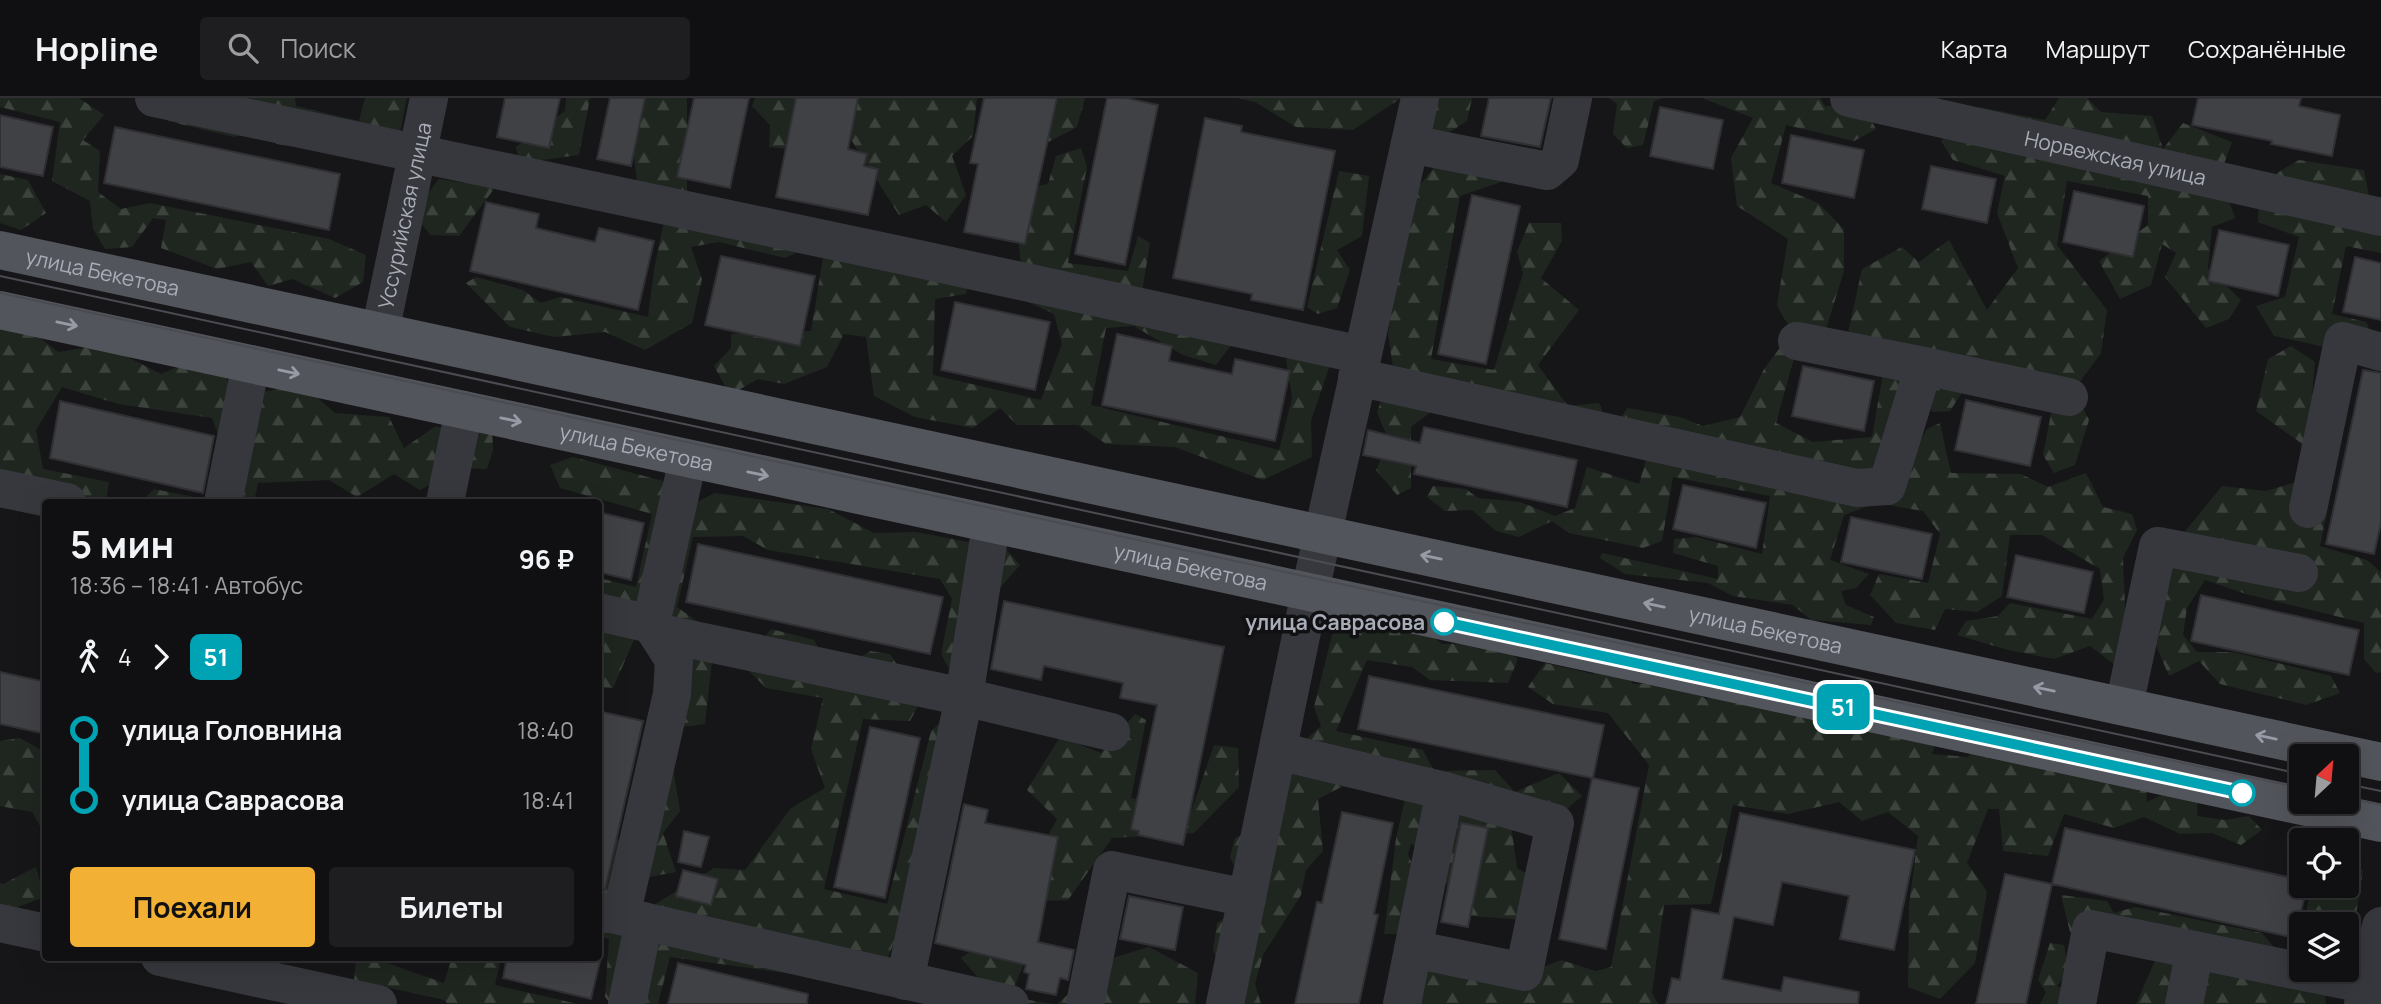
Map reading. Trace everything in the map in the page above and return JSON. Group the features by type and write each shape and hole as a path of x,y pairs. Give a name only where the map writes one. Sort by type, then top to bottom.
{"main road":[{"name":"улица Бекетова","path":"0,250 2381,762"},
{"name":"улица Бекетова","path":"0,310 2381,823"}],"street":[{"path":"154,98 250,108 417,153 1359,366 1857,488 1887,486 1924,366"},
{"name":"Уссурийская улица","path":"380,332 429,98"},
{"path":"1225,1004 1310,593 1420,98"},
{"path":"1410,144 1547,171 1560,160 1573,98"},
{"name":"Норвежская улица","path":"1849,98 2381,217"},
{"path":"1797,341 2069,397"},
{"path":"2308,509 2343,341 2381,352"},
{"path":"224,499 251,364"},
{"path":"446,499 464,410"},
{"path":"626,1004 621,916 672,694 674,660 654,628 688,459"},
{"path":"0,488 53,499"},
{"path":"905,981 964,697 992,525"},
{"path":"2124,706 2158,546 2299,573"},
{"path":"602,613 654,628 1111,732"},
{"path":"1278,751 1444,791 1555,823 1524,972 1413,949"},
{"path":"1402,1004 1444,791"},
{"path":"1085,1004 1112,870 1247,898"},
{"path":"621,916 1010,1004"},
{"path":"0,923 42,932"},
{"path":"2077,1004 2091,929 2195,950 2365,995 2381,926"},
{"path":"2184,1004 2195,950"},
{"path":"179,961 378,1004"}],"green space":[{"path":"0,98 79,98 104,115 83,140 100,151 98,192 121,209 150,203 329,239 366,255 363,282 335,298 292,279 268,286 251,262 217,269 161,248 166,220 153,218 132,247 105,249 93,229 90,201 52,181 60,122 0,107"},
{"path":"250,98 295,98 296,106 359,121 365,98 407,98 400,132 375,161 277,144 257,132 234,137 168,121 152,106 238,112"},
{"path":"566,98 590,98 579,155 520,163 516,147 565,111"},
{"path":"631,98 687,98 687,197 810,247 785,258 719,242 691,247 702,279 692,323 645,350 605,332 554,337 510,327 466,283 476,277 523,290 541,303 560,297 648,317 666,211 638,189 628,108"},
{"path":"755,98 796,98 797,150 769,147 770,125 752,106"},
{"path":"851,98 977,98 973,136 952,156 966,195 946,222 926,205 899,215 845,130"},
{"path":"1019,98 1085,98 1077,127 1037,148"},
{"path":"1237,98 1401,98 1353,130 1296,127 1255,102"},
{"path":"1419,98 1472,98 1467,121 1445,135 1423,129"},
{"path":"1609,98 1663,98 1654,101 1643,145 1627,148 1613,134 1617,104"},
{"path":"1702,98 1820,98 1825,106 1862,105 1876,129 1854,141 1786,125 1771,183 1818,203 1844,229 1844,271 1826,329 1793,333 1777,305 1788,239 1737,206 1731,158 1753,118"},
{"path":"2059,98 2087,98 2101,112 2152,116 2163,149 2183,123 2232,142 2220,175 2235,218 2212,227 2208,268 2241,300 2229,319 2206,328 2165,277 2176,253 2162,244 2151,285 2120,299 2099,261 2148,225 2148,196 2067,181 2057,245 2107,310 2101,353 2074,390 2089,420 2075,465 2054,473 2043,455 2053,403 1967,385 1950,411 1932,412 1924,384 1848,333 1862,269 1902,247 1919,262 1949,240 1987,310 2018,268 1997,213 2005,176 1953,160 1941,141 1979,107 2045,120"},
{"path":"1081,148 1087,167 1068,263 1128,271 1138,236 1150,243 1140,304 1233,343 1216,365 1183,355 1134,326 1106,328 1091,405 1279,450 1292,398 1286,359 1309,350 1332,359 1311,421 1312,457 1263,480 1175,447 1106,444 1078,425 1017,425 1000,408 973,428 915,417 874,396 866,337 844,334 827,367 784,384 758,379 730,395 714,366 731,348 731,334 811,331 824,252 877,238 877,270 931,265 968,281 966,294 935,299 933,375 1041,400 1062,344 1054,314 1024,300 1014,191 1048,184 1056,156"},
{"path":"1522,154 1501,182 1460,196 1431,359 1494,370 1523,273 1517,252 1529,223 1561,223 1562,241 1541,278 1579,310 1538,365 1568,406 1599,403 1608,425 1527,435 1435,409 1411,427 1411,488 1397,495 1376,470 1389,441 1377,412 1393,367 1388,334 1406,202 1440,160"},
{"path":"2299,160 2364,170 2374,223 2381,225 2381,253 2346,246 2332,314 2366,322 2377,344 2344,351 2274,336 2256,306 2285,297 2299,237 2258,222 2260,183"},
{"path":"478,169 497,185 459,236 430,235 413,212 439,179 464,183"},
{"path":"1339,171 1369,176 1362,236 1337,250 1350,270 1337,308 1318,314 1307,307"},
{"path":"0,174 28,180 46,213 21,230 0,223"},
{"path":"14,318 58,352 104,345 161,374 198,358 221,364 233,396 304,386 335,413 389,417 404,448 436,426 465,437 492,424 493,450 487,469 462,468 420,490 394,474 357,497 329,480 258,483 255,499 209,499 222,445 212,418 118,404 62,387 36,430 43,469 109,482 106,499 42,500 0,484 0,322"},
{"path":"1782,345 1795,355 1776,423 1813,442 1872,437 1883,374 1909,383 1907,466 1927,429 1940,423 1951,473 2021,474 2048,487 2086,473 2103,507 2132,514 2137,530 2123,558 2125,609 2141,650 2115,665 2090,646 2054,659 2008,650 1957,635 1966,621 1998,616 2010,603 2092,619 2104,599 2100,569 2042,535 2010,535 2002,596 1977,612 1945,609 1935,630 1896,623 1870,595 1879,574 1928,583 1940,534 1923,511 1876,503 1844,515 1830,560 1869,574 1856,588 1841,591 1846,605 1874,617 1871,625 1811,620 1793,605 1733,596 1708,583 1625,574 1600,558 1602,553 1718,579 1718,566 1673,553 1674,539 1696,537 1762,554 1770,496 1673,477 1662,541 1643,548 1569,533 1552,521 1519,537 1496,531 1472,510 1445,511 1427,497 1433,486 1466,489 1478,498 1520,502 1555,516 1575,508 1587,467 1639,484 1646,460 1608,440 1627,408 1680,417 1703,426 1740,417 1764,369"},
{"path":"2291,346 2315,362 2309,430 2339,452 2320,546 2367,560 2381,572 2381,672 2376,673 2364,659 2364,623 2246,594 2205,580 2187,608 2183,635 2197,652 2233,652 2331,676 2340,693 2306,705 2220,684 2199,661 2169,676 2151,633 2174,545 2222,486 2266,491 2306,479 2301,443 2256,411 2268,359"},
{"path":"573,457 663,481 687,507 715,493 828,509 874,533 916,532 1006,549 1020,565 1000,588 984,659 948,667 941,654 952,599 940,579 768,550 743,536 693,537 677,607 715,634 705,724 681,727 660,654 637,633 613,688 602,687 602,579 636,587 652,514 560,488 550,465"},
{"path":"154,489 204,499 144,499"},
{"path":"1348,627 1427,632 1442,644 1499,643 1518,659 1508,683 1430,680 1412,667 1367,660 1336,731 1423,750 1434,771 1495,770 1515,792 1559,773 1582,796 1561,814 1508,802 1517,868 1535,879 1527,920 1458,915 1437,857 1411,844 1408,854 1421,887 1398,934 1384,934 1396,839 1405,798 1347,784 1318,799 1323,851 1306,870 1301,895 1263,955 1255,984 1261,1004 1233,1004 1213,950 1217,923 1234,912 1243,884 1230,857 1235,838 1270,821 1279,764 1321,726 1314,707 1332,635"},
{"path":"771,629 814,640 834,675 870,651 890,654 921,700 910,721 863,719 824,889 887,904 931,731 943,720 948,812 888,957 851,982 670,957 658,1004 611,1004 605,997 609,939 602,937 602,845 623,838 672,762 680,811 663,833 676,872 644,878 617,898 649,908 714,868 745,870 791,808 825,788 811,749 823,698 766,688 743,665"},
{"path":"1619,661 1633,684 1681,683 1706,699 1740,687 1940,728 1932,754 1968,757 1981,738 2146,778 2147,802 2183,785 2198,792 2197,816 2225,820 2249,816 2262,830 2241,845 2212,833 2180,834 2144,817 2114,828 2064,814 2048,856 2003,851 1999,809 1988,809 1967,863 1987,891 1975,963 1940,999 1908,987 1909,905 1918,836 1888,812 1862,821 1839,802 1788,814 1733,805 1711,904 1664,905 1652,993 1658,1004 1384,1004 1437,945 1499,985 1561,960 1596,971 1611,967 1649,765 1608,713 1553,704 1528,687 1545,663 1593,674"},
{"path":"1135,714 1146,720 1131,798 1191,812 1214,745 1238,748 1239,787 1194,833 1112,838 1068,900 1041,901 1031,868 1057,819 1027,790 1060,737 1101,753"},
{"path":"20,738 42,750 42,830 32,812 0,806 0,741"},
{"path":"2359,865 2363,871 2359,896"},
{"path":"36,867 42,898 13,909 0,906 0,883 3,884"},
{"path":"2061,895 2107,901 2114,913 2135,907 2262,933 2279,953 2289,955 2289,982 2318,982 2324,986 2326,1004 2136,1004 2166,936 2114,925 2070,932"},
{"path":"2309,898 2359,898 2356,912 2306,912"},
{"path":"1000,931 1027,956 1010,997 1054,1004 981,1004 987,988 961,958"},
{"path":"2050,943 2064,945 2069,970 2057,986 2083,998 2083,1004 2040,1004 2046,992 2038,980"},
{"path":"1149,947 1198,973 1195,1004 1057,1004 1109,959"},
{"path":"356,961 384,961 444,983 451,961 500,961 495,985 578,1004 448,1004 444,1000 354,980"}],"building":[{"path":"505,98 560,98 549,148 497,137"},
{"path":"610,98 645,98 631,166 597,159"},
{"path":"694,98 749,98 730,188 677,177"},
{"path":"796,98 858,98 848,149 867,154 864,166 878,169 868,215 776,197"},
{"path":"984,98 1057,98 1025,244 964,232 978,164 970,163"},
{"path":"1107,98 1126,98 1158,105 1125,265 1075,254"},
{"path":"1489,98 1551,98 1540,147 1481,136"},
{"path":"2198,98 2301,98 2299,106 2340,115 2332,156 2192,125"},
{"path":"1660,107 1723,120 1713,169 1650,156"},
{"path":"0,115 53,127 43,176 0,167"},
{"path":"1205,118 1242,126 1241,132 1335,151 1303,310 1251,300 1252,294 1173,278"},
{"path":"115,127 340,174 329,230 104,183"},
{"path":"1791,135 1864,150 1854,198 1782,183"},
{"path":"1931,166 1996,179 1987,223 1922,209"},
{"path":"2074,191 2144,206 2133,257 2063,242"},
{"path":"1472,195 1520,206 1486,364 1438,354"},
{"path":"486,202 539,214 536,228 595,242 599,228 654,241 638,310 470,271"},
{"path":"2219,230 2289,245 2278,296 2208,281"},
{"path":"721,256 815,276 800,346 705,325"},
{"path":"2355,257 2381,263 2381,320 2343,312"},
{"path":"955,302 1050,322 1035,390 941,370"},
{"path":"1117,334 1172,346 1169,361 1232,374 1235,359 1290,371 1275,441 1102,405"},
{"path":"1803,366 1874,381 1864,431 1792,416"},
{"path":"2363,370 2381,373 2381,523 2374,554 2326,544"},
{"path":"1966,400 2041,417 2030,466 1955,450"},
{"path":"60,401 214,436 203,493 50,458"},
{"path":"1424,427 1577,460 1567,507 1414,474 1416,466 1363,455 1368,430 1420,443"},
{"path":"1683,485 1766,503 1756,548 1673,529"},
{"path":"602,513 644,523 631,580 602,573"},
{"path":"1851,517 1932,534 1922,579 1841,562"},
{"path":"698,544 943,597 930,654 686,602"},
{"path":"2016,555 2093,572 2084,613 2007,597"},
{"path":"2201,595 2359,630 2349,675 2191,641"},
{"path":"1004,601 1224,647 1183,845 1138,835 1139,831 1131,829 1157,705 1120,698 1123,683 1044,666 1041,680 991,669"},
{"path":"0,672 42,681 42,733 0,724"},
{"path":"1369,676 1604,725 1593,778 1639,788 1606,949 1559,939 1592,778 1358,729"},
{"path":"602,712 643,721 605,890 602,890"},
{"path":"870,727 920,738 885,898 834,887"},
{"path":"964,804 988,810 985,823 1058,837 1038,942 1074,950 1068,980 1060,978 1056,995 1026,989 1029,974 1024,972 1026,965 935,943"},
{"path":"1342,812 1393,823 1374,914 1378,915 1359,1004 1295,1004 1317,902 1322,903"},
{"path":"1740,813 1915,850 1894,950 1840,939 1849,896 1782,882 1773,925 1734,917 1722,979 1781,991 1784,977 1859,992 1858,1004 1666,1004 1672,978 1680,980 1692,909 1719,914"},
{"path":"1461,823 1488,828 1468,927 1441,922"},
{"path":"2065,828 2289,877 2289,898 2304,898 2301,912 2289,912 2289,937 2052,884"},
{"path":"684,831 709,837 701,867 678,862"},
{"path":"683,870 718,879 711,905 676,896"},
{"path":"2005,874 2052,884 2026,1004 1976,1004"},
{"path":"1129,896 1183,907 1175,950 1120,939"},
{"path":"506,961 600,961 591,999 503,978"},
{"path":"678,963 808,994 807,1004 668,1004"}],"tram line":[{"path":"0,276 2289,771"},
{"path":"0,293 1313,578 2289,785"},
{"path":"2359,786 2381,791"},
{"path":"2359,800 2381,805"}],"bus line":[{"name":"51","path":"1444,622 2242,793"}],"place":[{"name":"улица Саврасова","path":"1444,622"}]}
